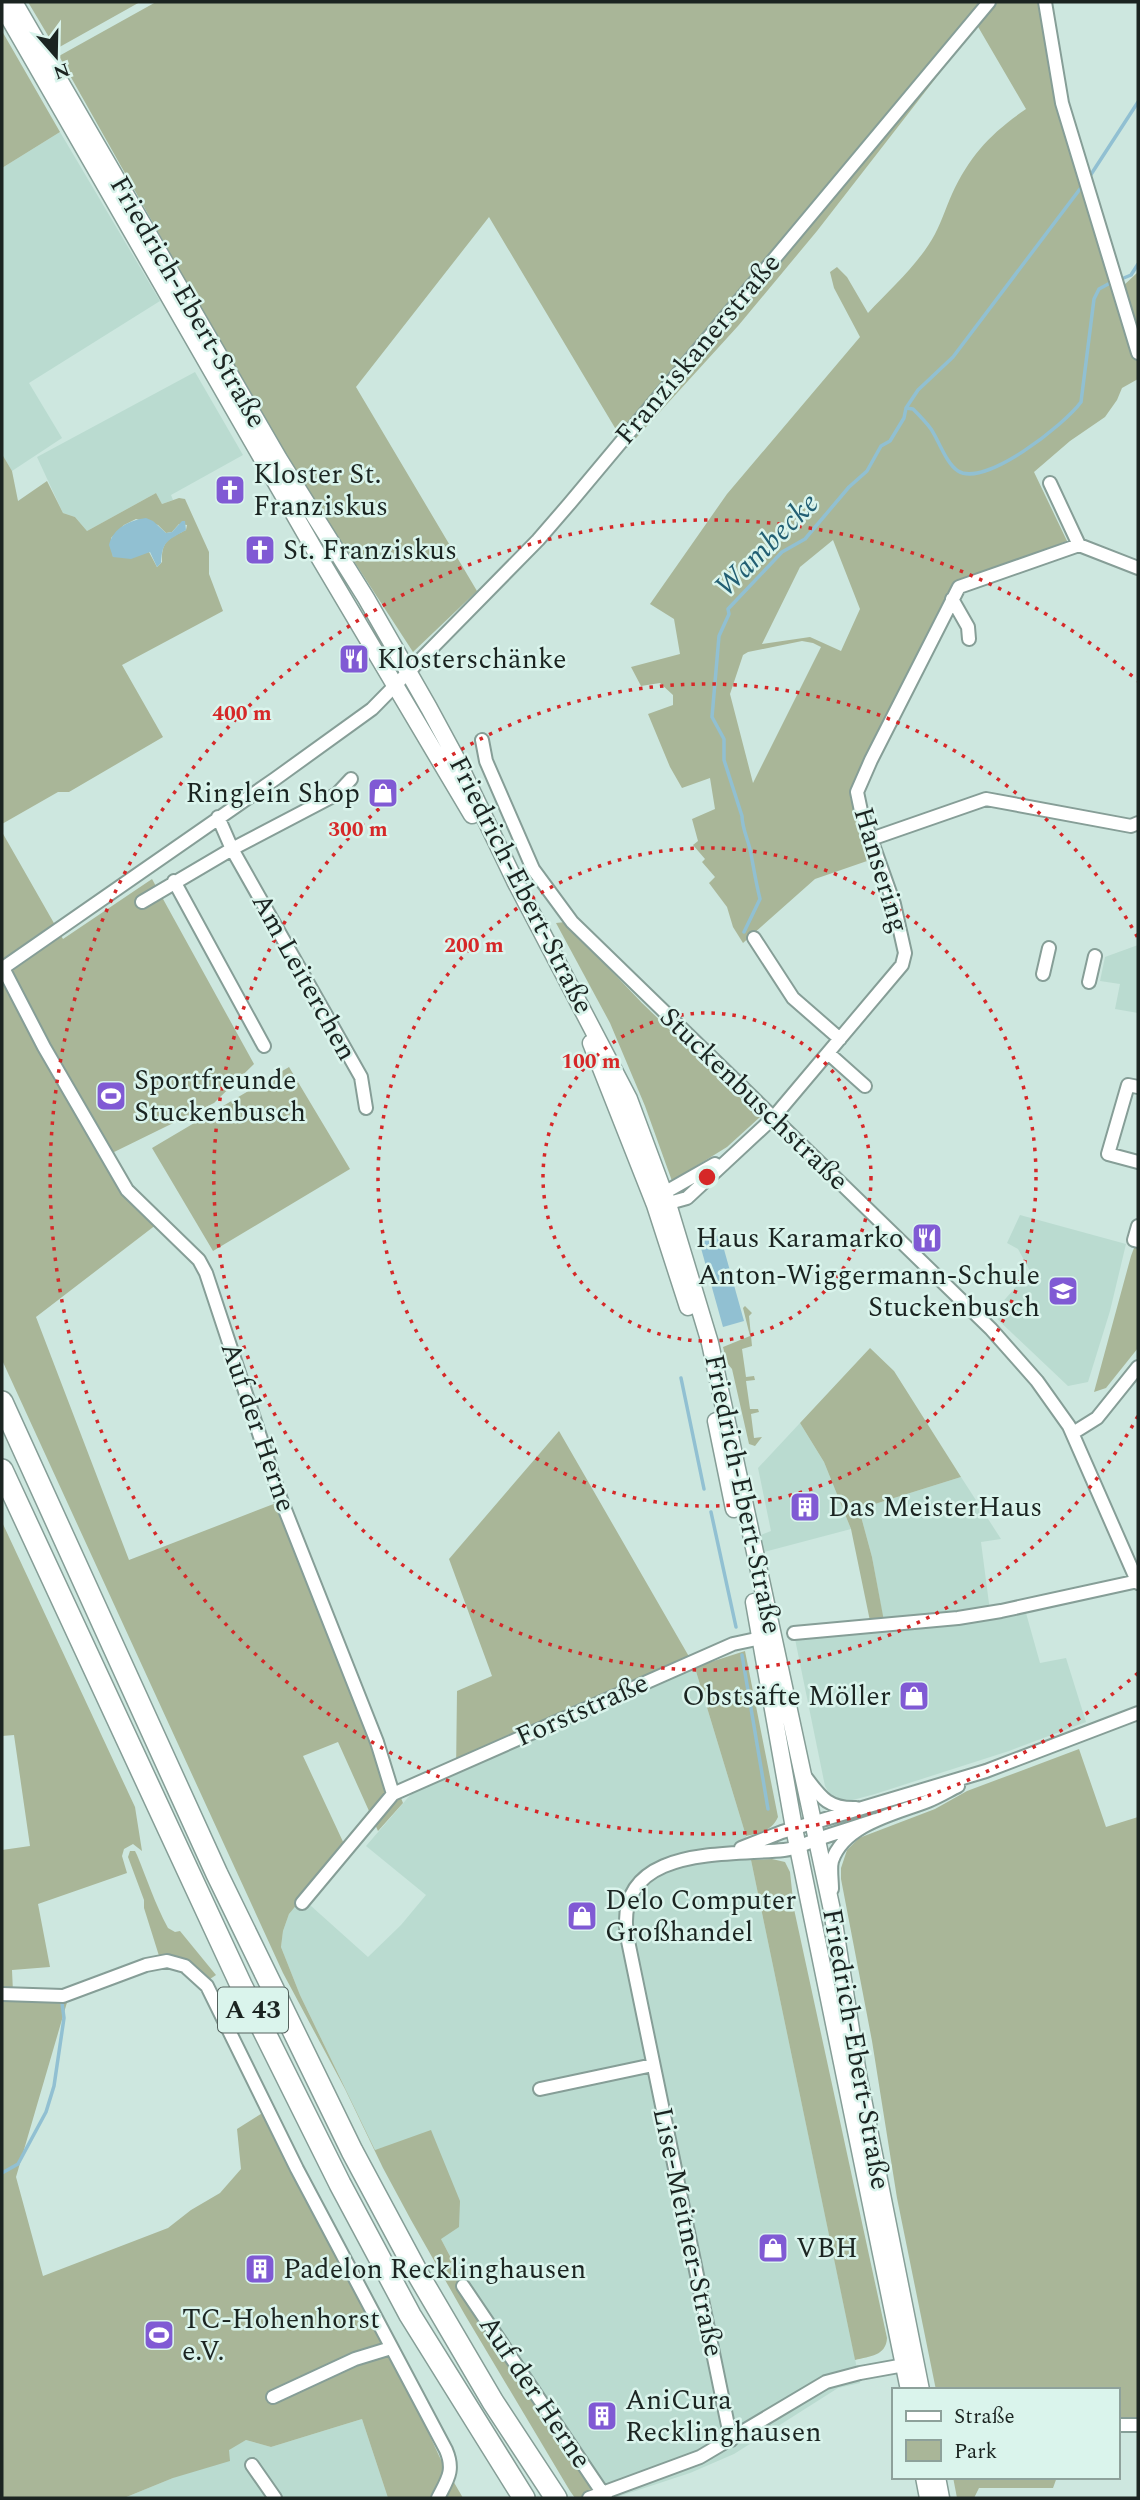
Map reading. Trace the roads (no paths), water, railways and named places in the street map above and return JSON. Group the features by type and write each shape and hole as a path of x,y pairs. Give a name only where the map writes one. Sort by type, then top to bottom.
{"highway":[{"name":"A 43","path":"2,1402 216,1874 352,2151 419,2276 493,2402 555,2498"},
{"name":"A 43","path":"2,1470 235,1973 340,2184 410,2315 524,2498"}],"main road":[{"name":"Friedrich-Ebert-Straße","path":"14,2 275,452 366,598 402,680"},
{"name":"Friedrich-Ebert-Straße","path":"2,6 313,547 456,758 515,881 619,1077 662,1201 704,1360 815,1831 832,1910 856,2063 911,2364 909,2388"},
{"name":"Friedrich-Ebert-Straße","path":"768,1637 794,1828 911,2364 920,2388"},
{"path":"924,2479 928,2498"},
{"path":"937,2479 941,2498"}],"street":[{"name":"Franziskanerstraße","path":"402,680 538,540 989,2"},
{"path":"1045,2 1062,103 1138,353"},
{"path":"1050,483 1079,545 1138,568"},
{"name":"Hansering","path":"662,1201 733,1154 773,1118 902,965 905,953 894,904 858,802 859,785 959,587 1079,545"},
{"path":"952,599 968,627 969,639"},
{"path":"2,968 372,709 402,680"},
{"name":"Stuckenbuschstraße","path":"482,740 486,761 533,869 572,922 991,1329 1037,1381 1073,1433 1138,1582"},
{"path":"142,902 174,881 337,794 351,779"},
{"path":"871,839 986,799 1131,826 1138,823"},
{"name":"Am Leiterchen","path":"218,817 232,849 361,1077 366,1108"},
{"path":"174,881 264,1046"},
{"path":"754,938 793,998 840,1039"},
{"path":"1043,974 1049,948"},
{"path":"1089,982 1095,956"},
{"name":"Auf der Herne","path":"2,968 44,1047 127,1190 199,1260 206,1273 280,1497 377,1742 393,1794"},
{"path":"828,1053 865,1086"},
{"path":"1138,1087 1128,1085 1108,1154 1138,1162"},
{"path":"1138,1226 1135,1240 1138,1241"},
{"path":"1073,1433 1097,1418 1138,1367"},
{"path":"794,1633 958,1618 1138,1582"},
{"name":"Forststraße","path":"393,1794 733,1644 768,1637"},
{"path":"815,1831 867,1808 986,1772 1138,1713"},
{"path":"801,1772 827,1802 841,1808 867,1808"},
{"path":"832,1910 832,1861 856,1831 876,1820 931,1800 986,1772"},
{"path":"302,1903 393,1794"},
{"path":"815,1831 876,1820"},
{"name":"Lise-Meitner-Straße","path":"727,1853 794,1828 815,1831"},
{"name":"Lise-Meitner-Straße","path":"731,2440 624,1919 632,1891 653,1870 666,1864 727,1853 786,1850 798,1846 815,1831"},
{"path":"2,1994 63,1996 167,1961 185,1966 200,1978 451,2462 450,2472 438,2498"},
{"path":"540,2089 653,2065"},
{"name":"Auf der Herne","path":"463,2286 604,2495"},
{"path":"273,2397 355,2359 391,2348"},
{"path":"590,2498 701,2457 826,2382 911,2364"},
{"path":"1119,2425 1138,2425"},
{"path":"252,2465 275,2498"}],"water":[{"path":"146,518 166,533 172,532 182,521 185,521 186,530 165,545 161,563 157,567 150,552 131,559 113,557 109,545 114,534 128,523"},
{"path":"720,1235 744,1321 723,1327 699,1241"}],"waterway":[{"name":"Wambecke","path":"1088,179 1138,102"},
{"name":"Wambecke","path":"744,932 760,899 742,816 724,760 724,739 712,717 719,636 729,614 728,609 782,552 805,539 849,487 867,471 881,446 890,441 918,390 953,357 1083,185"},
{"name":"Wambecke","path":"1119,280 1131,275 1138,264"},
{"name":"Wambecke","path":"906,408 913,409 927,424 946,457 958,471 970,474 986,470 1024,451 1059,424 1081,402 1094,299 1099,289 1112,282"},
{"name":"Wambecke","path":"681,1378 704,1489"},
{"name":"Wambecke","path":"711,1512 736,1627"},
{"name":"Wambecke","path":"742,1655 768,1809"},
{"path":"2,2173 18,2164 46,2112 54,2086 64,2018 62,2003"}],"place":[{"name":"Kloster St. Franziskus","path":"230,490"},
{"name":"St. Franziskus","path":"260,550"},
{"name":"Klosterschänke","path":"354,659"},
{"name":"Ringlein Shop","path":"383,793"},
{"name":"Sportfreunde Stuckenbusch","path":"111,1096"},
{"name":"Haus Karamarko","path":"927,1238"},
{"name":"Anton-Wiggermann-Schule Stuckenbusch","path":"1063,1291"},
{"name":"Das MeisterHaus","path":"805,1507"},
{"name":"Obstsäfte Möller","path":"914,1696"},
{"name":"Delo Computer Großhandel","path":"582,1916"},
{"name":"VBH","path":"773,2248"},
{"name":"Padelon Recklinghausen","path":"260,2269"},
{"name":"TC-Hohenhorst e.V.","path":"159,2335"},
{"name":"AniCura Recklinghausen","path":"602,2416"}]}
